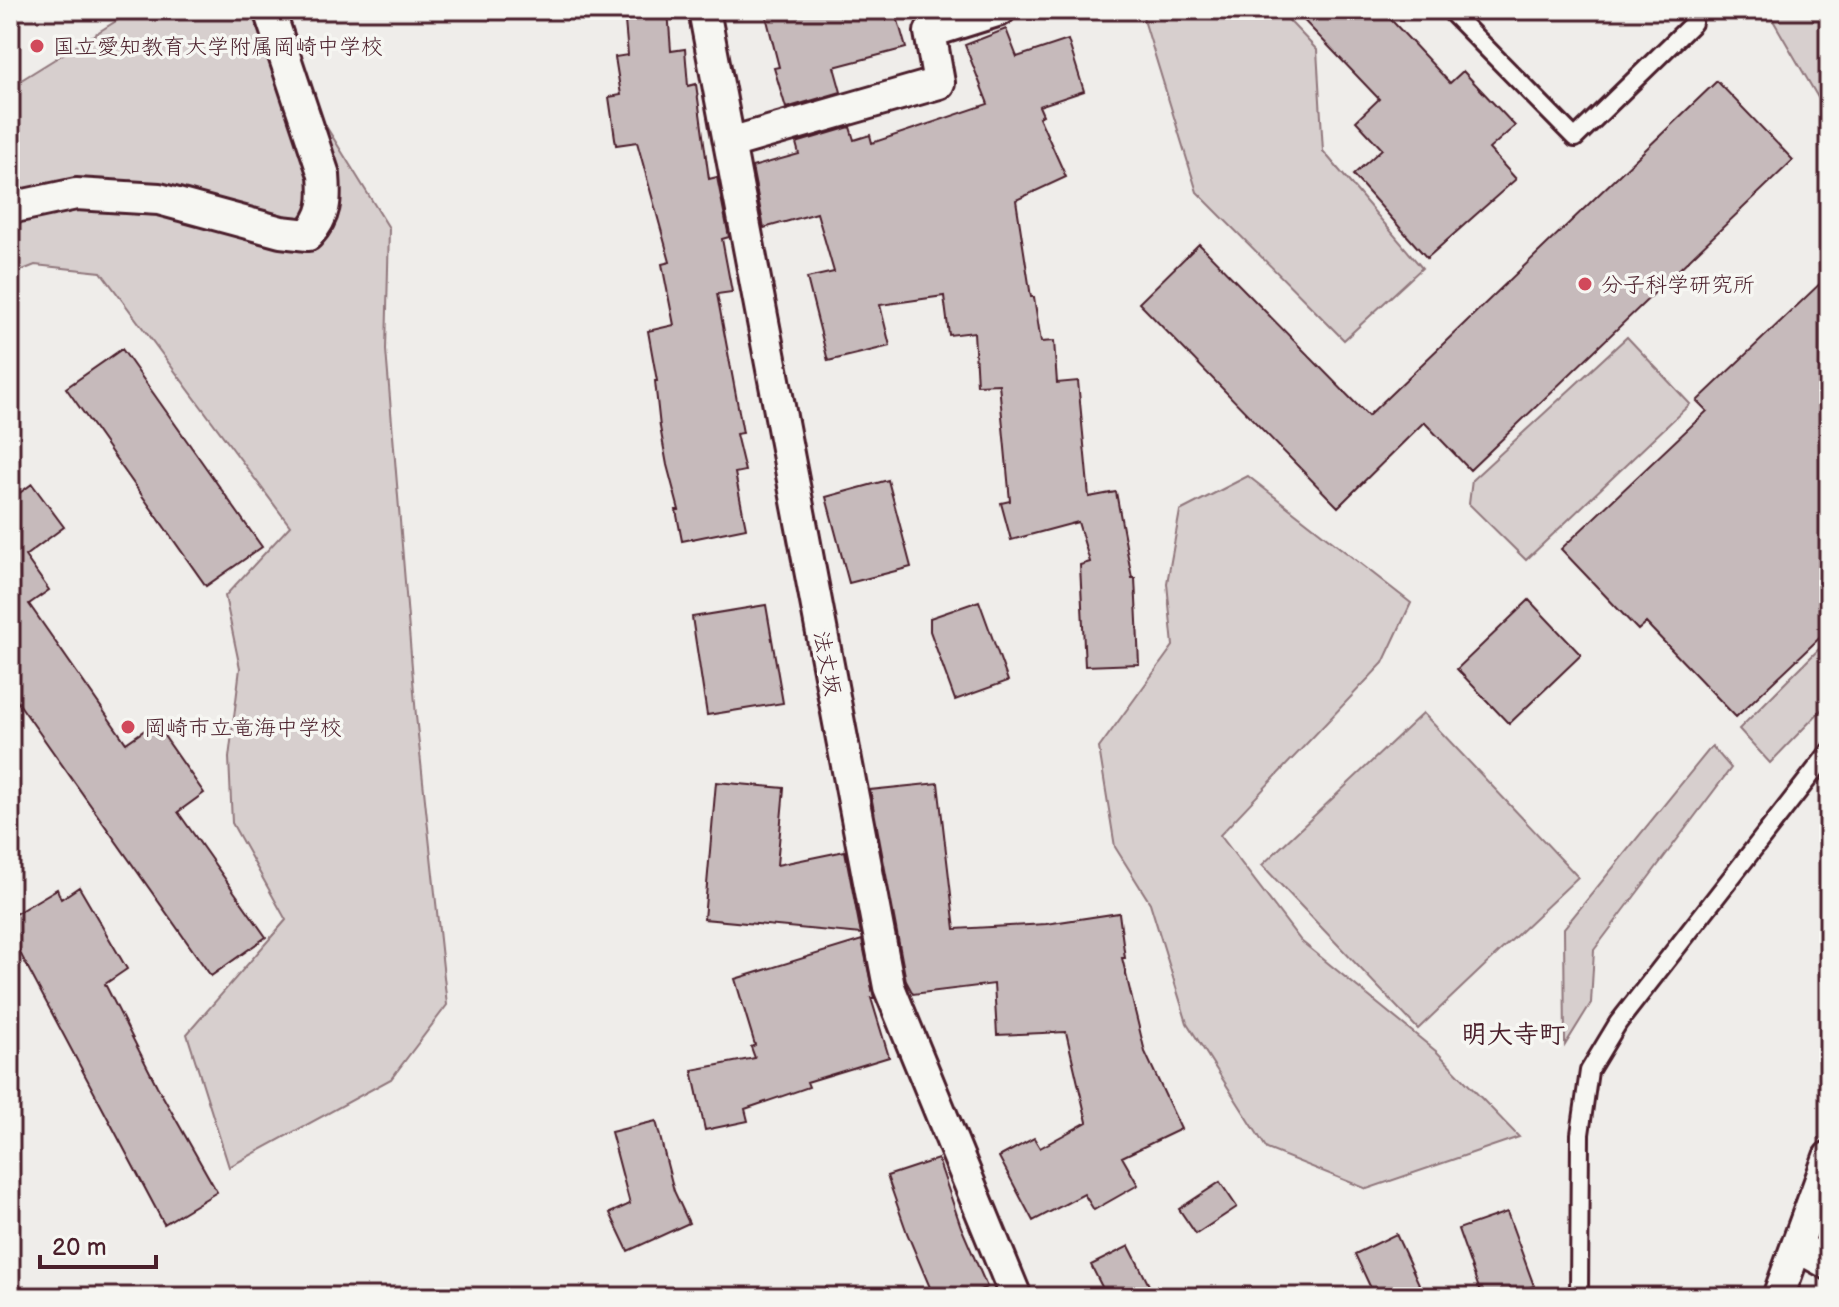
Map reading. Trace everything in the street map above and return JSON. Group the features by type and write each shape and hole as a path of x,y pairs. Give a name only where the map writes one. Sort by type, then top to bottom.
{"street":[{"path":"10,208 76,194 159,199 281,232 308,235 320,222 327,203 324,175 269,10"},
{"name":"法丈坂","path":"704,10 889,987 1016,1297"},
{"path":"730,143 939,83 930,32 1000,10"},
{"path":"1778,1297 1829,1157"},
{"path":"1798,1247 1829,1264"}],"lane":[{"path":"1449,10 1575,138 1693,23 1694,10"},
{"path":"1579,1297 1580,1134 1589,1071 1618,1023 1829,752"}],"shaded area":[{"path":"134,10 254,10 389,228 386,350 416,716 447,1005 391,1079 229,1167 187,1034 286,920 232,823 229,758 240,668 225,596 290,526 101,272 35,265 10,275 10,87"},
{"path":"1141,10 1279,10 1317,50 1323,151 1422,268 1344,340 1197,192"},
{"path":"1767,10 1829,10 1829,94 1820,101"},
{"path":"1627,337 1690,404 1526,560 1469,504 1472,480"},
{"path":"1248,476 1411,603 1383,663 1220,835 1301,941 1437,1052 1519,1137 1367,1189 1267,1149 1187,1023 1150,903 1115,847 1099,748 1173,646 1167,583 1180,511"},
{"path":"1829,639 1829,702 1770,763 1739,729"},
{"path":"1423,713 1578,877 1418,1029 1262,865"},
{"path":"1712,746 1731,768 1594,950 1591,1003 1565,1045 1564,928"}],"building":[{"path":"624,10 668,10 671,51 685,49 688,86 696,84 709,179 717,177 729,237 722,239 732,292 717,294 743,433 736,434 745,471 735,473 746,528 682,541 676,510 679,510 660,427 657,381 648,331 674,325 662,264 670,262 637,142 616,145 609,97 621,95 615,57 628,55"},
{"path":"790,10 895,10 906,48 834,67 841,92 786,108 774,68 779,67 766,16"},
{"path":"1294,10 1382,10 1450,83 1463,71 1515,126 1489,149 1516,179 1427,258 1353,175 1382,149 1356,121 1379,99"},
{"path":"1006,29 1017,57 1068,40 1084,91 1039,106 1043,115 1039,117 1066,177 1016,200 1041,342 1054,341 1057,383 1078,381 1089,497 1116,492 1132,578 1135,578 1139,664 1085,666 1080,565 1090,562 1078,522 1011,540 1001,503 1010,501 999,384 977,385 974,332 949,335 944,296 880,305 890,346 828,361 807,278 834,272 817,213 764,228 752,167 799,154 796,143 850,127 854,140 870,135 872,143 988,104 965,45"},
{"path":"1717,81 1793,160 1470,470 1424,422 1338,507 1139,303 1199,244 1368,416"},
{"path":"1829,275 1829,629 1736,717 1646,623 1638,630 1561,549 1707,411 1697,401"},
{"path":"122,349 262,547 206,586 66,388"},
{"path":"888,480 911,567 849,583 826,497"},
{"path":"32,484 64,527 25,556 49,590 29,604 126,743 155,723 204,793 178,812 266,937 211,976 10,691 10,500"},
{"path":"1529,600 1581,655 1509,724 1457,669"},
{"path":"979,601 1008,681 955,700 930,631 930,618"},
{"path":"766,605 783,703 707,715 692,617"},
{"path":"716,782 784,788 777,865 845,851 861,934 704,919"},
{"path":"938,783 955,929 1046,924 1119,913 1125,958 1122,958 1145,1052 1181,1129 1122,1157 1138,1185 1094,1210 1084,1194 1033,1221 999,1157 1034,1138 1040,1148 1087,1122 1066,1032 997,1035 994,984 913,994 906,981 870,790"},
{"path":"79,887 127,969 105,984 157,1086 217,1192 164,1224 10,934 10,917 57,889 61,899"},
{"path":"862,940 874,998 871,998 889,1057 807,1082 809,1087 745,1109 748,1121 705,1130 692,1070 755,1058 751,1047 755,1045 735,979"},
{"path":"656,1121 674,1191 689,1223 628,1251 610,1213 630,1204 611,1132"},
{"path":"938,1159 961,1227 987,1287 963,1297 934,1297 887,1176"},
{"path":"1220,1182 1237,1207 1196,1234 1179,1209"},
{"path":"1507,1212 1534,1286 1503,1297 1482,1297 1458,1229"},
{"path":"1396,1234 1425,1297 1375,1297 1355,1254"},
{"path":"1129,1246 1155,1297 1107,1297 1091,1265"}],"place":[{"name":"国立愛知教育大学附属岡崎中学校","path":"37,46"},
{"name":"分子科学研究所","path":"1585,284"},
{"name":"岡崎市立竜海中学校","path":"128,727"}],"district":[{"name":"明大寺町","path":"1513,1034"}]}
